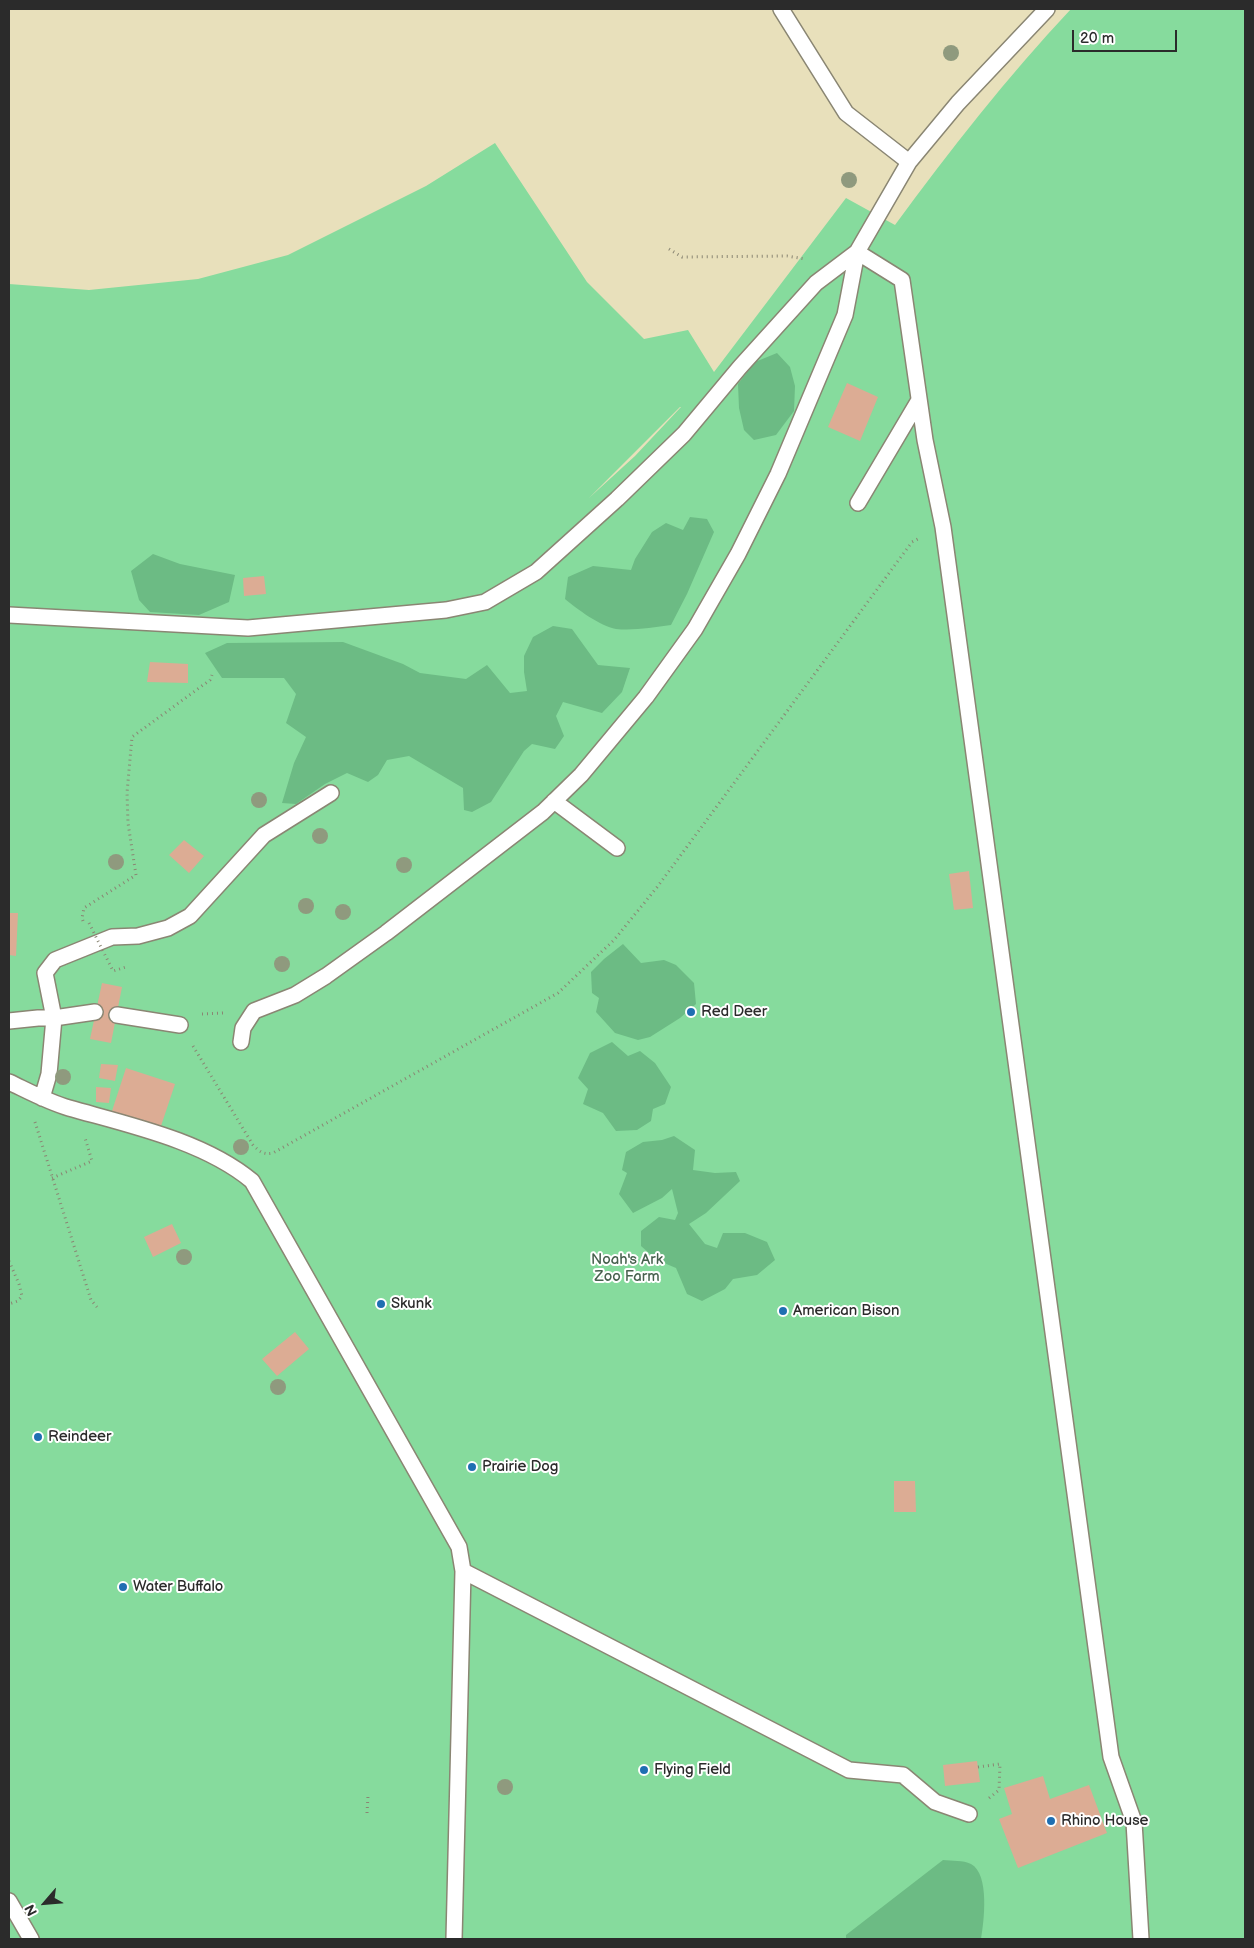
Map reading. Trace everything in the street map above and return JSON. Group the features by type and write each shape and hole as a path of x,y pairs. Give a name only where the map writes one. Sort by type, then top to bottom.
{"lane":[{"path":"781,9 846,114 909,162"},
{"path":"241,1042 243,1028 254,1011 295,994 326,976 386,933 543,812 582,775 646,697 695,629 738,554 778,474 845,315 857,252 909,162 958,103 1047,9"},
{"path":"9,615 248,628 446,610 485,602 536,572 617,499 684,434 740,367 816,283 857,252"},
{"path":"857,252 902,280 925,440 942,526 1110,1757 1134,1822 1141,1939"},
{"path":"858,503 919,400"},
{"path":"42,1098 49,1074 54,1018 45,973 55,960 112,937 138,936 168,928 190,916 264,835 331,793"},
{"path":"554,801 617,848"},
{"path":"9,1021 54,1018 96,1012"},
{"path":"117,1015 180,1025"},
{"path":"9,1082 42,1098 206,1151 239,1170 252,1181 459,1547 463,1571 454,1939"},
{"path":"463,1571 849,1770 902,1775 935,1802 969,1814"},
{"path":"9,1900 31,1939"}],"path":[{"path":"669,250 682,256 786,256 840,265"},
{"path":"254,1011 198,1014 180,1025 253,1144 259,1151 266,1154 273,1153 558,993 614,940 658,886 912,542 942,526"},
{"path":"95,944 82,918 84,908 136,875 128,823 127,793 132,737 210,680 212,675"},
{"path":"89,923 113,970 126,967"},
{"path":"42,1098 35,1124 91,1300 97,1307"},
{"path":"52,1178 92,1161 75,1109"},
{"path":"9,1261 22,1296 18,1301 9,1304"},
{"path":"978,1766 1000,1764 1001,1772"},
{"path":"367,1814 368,1796"}],"green space":[{"name":"Noah's Ark Zoo Farm","path":"1071,9 1245,9 1245,1939 9,1939 9,284 89,290 198,279 288,255 426,186 495,143 587,282 644,339 688,330 714,372 846,198 895,225 980,114","holes":["681,407 635,456 589,498"]},
{"path":"777,353 790,367 795,386 794,411 776,435 754,440 744,430 739,408 738,384 755,362"},
{"path":"690,517 707,519 714,532 687,594 671,625 637,629 616,629 596,621 565,599 568,577 593,566 631,570 635,559 652,532 666,523 683,530"},
{"path":"153,554 180,564 235,575 229,602 199,615 150,612 139,600 131,571"},
{"path":"553,626 572,629 598,665 630,668 622,692 602,713 563,702 556,716 564,736 555,749 532,744 524,751 491,802 472,812 464,810 463,788 409,756 387,760 378,775 368,782 347,773 325,784 296,804 282,803 294,763 306,737 286,723 296,694 284,678 222,678 205,653 227,643 343,642 403,664 420,673 466,679 487,665 510,693 527,691 524,656 533,637"},
{"path":"623,944 641,963 664,960 676,965 694,983 696,1004 680,1018 650,1037 638,1040 615,1033 596,1012 599,998 592,993 591,972"},
{"path":"612,1042 628,1056 640,1051 655,1063 671,1087 665,1104 653,1109 651,1121 637,1130 616,1131 603,1113 583,1104 588,1089 578,1078 590,1053"},
{"path":"674,1136 695,1150 693,1170 715,1173 736,1172 740,1181 706,1213 689,1224 705,1244 717,1248 723,1233 745,1233 767,1242 775,1260 757,1275 733,1279 725,1289 702,1301 687,1294 676,1268 657,1260 641,1246 641,1231 659,1217 675,1220 678,1213 672,1189 662,1198 633,1213 619,1194 627,1173 622,1170 626,1152 643,1142 662,1140"},
{"path":"943,1860 961,1861 971,1864 977,1869 981,1878 984,1899 981,1939 846,1939 846,1935"}],"building":[{"path":"847,383 878,397 860,441 828,427"},
{"path":"264,576 266,594 244,596 243,578"},
{"path":"150,662 188,664 188,683 147,682"},
{"path":"184,840 204,856 189,873 169,855"},
{"path":"969,871 973,908 954,910 949,874"},
{"path":"9,913 18,913 16,956 9,955"},
{"path":"102,983 122,987 111,1043 90,1039"},
{"path":"101,1064 118,1065 115,1081 99,1078"},
{"path":"126,1068 175,1084 160,1129 111,1114"},
{"path":"96,1087 111,1088 109,1103 96,1102"},
{"path":"172,1224 181,1243 153,1257 144,1237"},
{"path":"295,1332 309,1349 277,1376 262,1359"},
{"path":"894,1481 915,1481 916,1512 894,1512"},
{"path":"977,1761 980,1782 945,1786 943,1765"},
{"name":"Rhino House","path":"1043,1776 1050,1799 1089,1785 1107,1833 1018,1868 999,1819 1012,1814 1004,1788"}],"place":[{"name":"Red Deer","path":"691,1012"},
{"name":"Skunk","path":"381,1304"},
{"name":"American Bison","path":"783,1311"},
{"name":"Reindeer","path":"38,1437"},
{"name":"Prairie Dog","path":"472,1467"},
{"name":"Water Buffalo","path":"123,1587"},
{"name":"Flying Field","path":"644,1770"},
{"name":"Rhino House","path":"1051,1821"}]}
